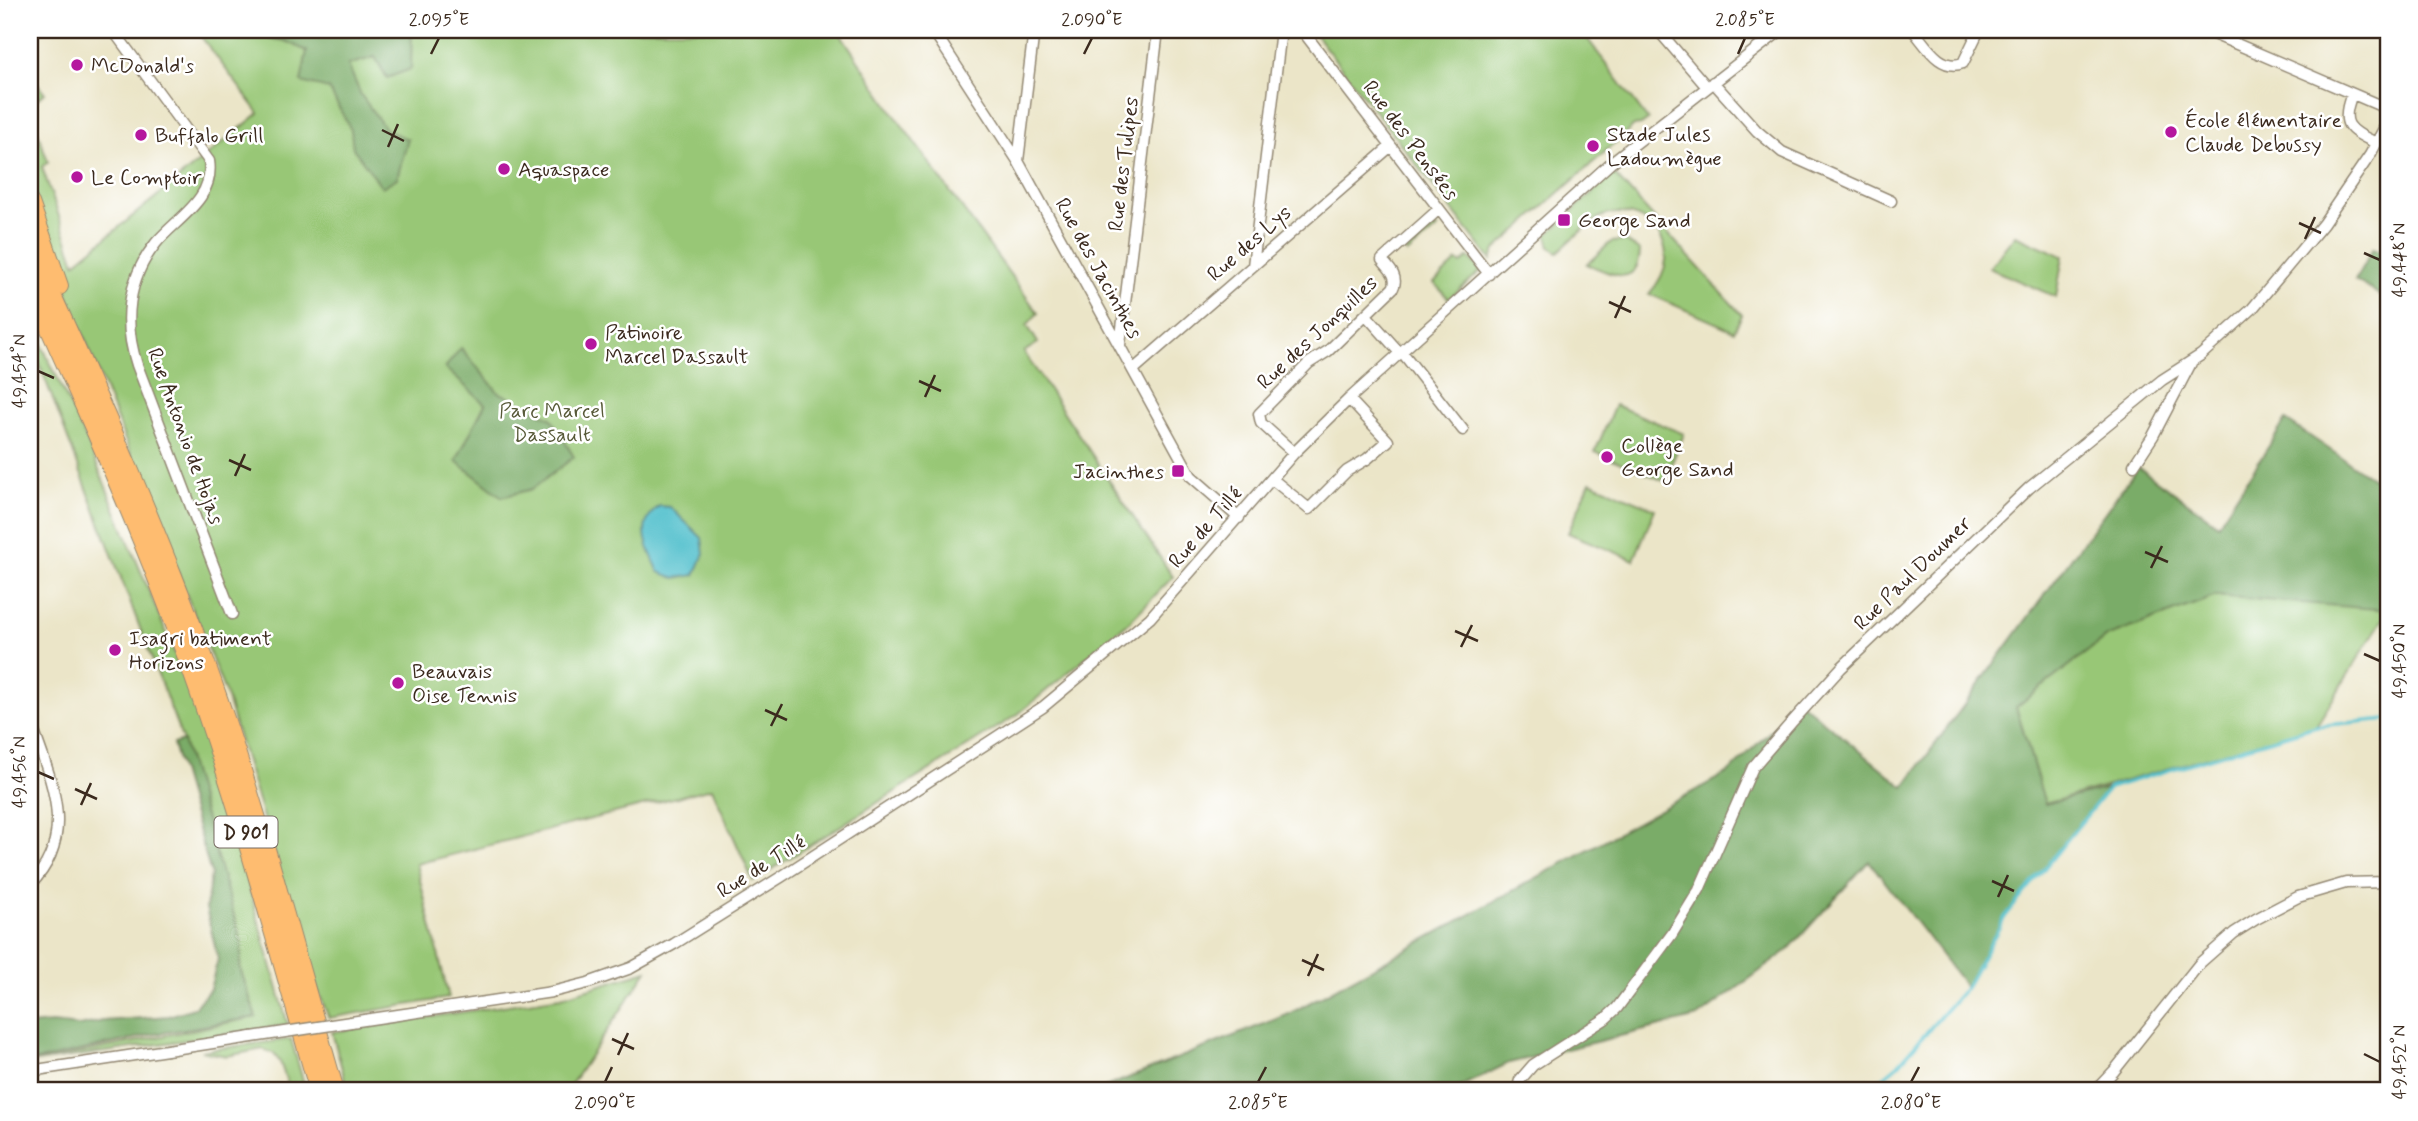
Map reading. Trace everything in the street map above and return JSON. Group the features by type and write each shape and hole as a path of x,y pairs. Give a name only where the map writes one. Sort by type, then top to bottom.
{"main road":[{"path":"30,203 89,379"},
{"name":"D 901","path":"30,247 164,554 231,733 335,1091"},
{"name":"D 901","path":"30,285 128,506 190,665 228,776 319,1091"},
{"path":"30,313 99,457 128,506"}],"street":[{"name":"Rue Antonio de Hojas","path":"113,30 209,161 208,182 202,195 155,245 139,270 130,299 128,327 137,365 232,614"},
{"name":"Rue des Jacinthes","path":"933,30 1018,161 1191,476 1239,518"},
{"path":"1018,161 1034,30"},
{"name":"Rue des Tulipes","path":"1120,345 1158,30"},
{"path":"1253,266 1281,30"},
{"name":"Rue des Pensées","path":"1302,30 1489,274"},
{"path":"1657,30 1757,131 1782,152 1891,201"},
{"name":"Rue de Tillé","path":"30,1071 537,995 604,978 643,961 692,932 1043,707 1141,626 1294,453 1349,399 1613,161 1781,30"},
{"path":"1913,30 1938,60 1956,66 1963,63 1979,30"},
{"path":"2204,30 2388,109"},
{"path":"2352,94 2347,125 2352,131 2376,143"},
{"name":"Rue Paul Doumer","path":"1517,1091 1520,1080 1533,1065 1617,1008 1672,934 1699,890 1753,767 1821,690 2029,488 2162,380 2193,360 2239,322 2293,263 2323,224 2388,121"},
{"name":"Rue des Lys","path":"1133,370 1391,146"},
{"name":"Rue des Jonquilles","path":"1294,453 1261,423 1259,414 1309,363 1328,351 1395,285 1394,276 1382,260 1439,209"},
{"path":"1366,315 1401,353 1463,430"},
{"path":"2134,464 2160,423 2193,360"},
{"path":"1272,479 1308,509 1347,471 1370,457 1388,441 1349,399"},
{"path":"30,720 55,797 58,825 48,860 30,885"},
{"path":"2095,1091 2115,1071 2200,963 2234,933 2298,897 2346,883 2388,882"}],"green space":[{"name":"Parc Marcel Dassault","path":"196,30 838,30 899,121 1038,313 1027,325 1038,343 1024,352 1173,577 1130,621 1017,715 753,881 712,788 416,864 449,998 329,1018 308,966 225,692 61,278 30,189 30,109 48,162 42,167 75,263 259,113"},
{"path":"224,30 412,30 411,69 387,78 375,57 348,65 361,95 386,130 408,139 397,178 382,187 353,148 351,130 329,89 301,82 307,51 285,41"},
{"path":"1312,30 1581,30 1648,120 1634,126 1495,250 1491,260"},
{"path":"30,74 45,93 30,104"},
{"path":"1613,173 1742,315 1734,331 1649,294 1664,269 1665,248 1654,228 1635,216 1612,213 1601,217 1584,228 1558,252 1550,247 1547,235"},
{"path":"1433,227 1438,228 1407,254 1403,249"},
{"path":"2015,235 2063,256 2056,297 1989,268"},
{"path":"1625,241 1640,251 1634,271 1628,275 1613,274 1587,264 1611,242"},
{"path":"2373,248 2388,254 2388,300 2355,280"},
{"path":"1469,257 1481,271 1449,299 1434,283 1457,261 1461,264"},
{"path":"30,320 87,441 201,717 288,1025 30,1063 256,1017 240,968 242,943 183,741 30,339"},
{"path":"461,348 498,392 551,418 574,457 532,489 502,497 456,461 485,404 445,368"},
{"path":"1615,405 1684,434 1664,481 1595,452"},
{"path":"2286,420 2388,489 2388,610 2216,596 2106,637 2016,707 2045,804 2109,788 2005,917 1966,987 1869,861 1788,950 1698,1017 1509,1063 1451,1091 1191,1091 1189,1082 1098,1090 1289,1014 1729,772 1800,702 1904,787 2138,467 2218,524"},
{"path":"1590,482 1655,509 1634,560 1568,533"},
{"path":"2216,596 2388,611 2316,726 2045,804 2016,707 2106,637"},
{"path":"183,741 242,943 240,968 256,1017 150,1035 30,1062 30,1025 52,1023 79,1026 103,1021 169,1016 194,1008 210,989 218,959 206,908 211,874 173,744"},
{"path":"647,971 570,1086 570,1091 348,1091 332,1032 561,997"},
{"path":"291,1039 306,1091 290,1091 280,1062 273,1053 263,1049 227,1056 201,1051"},
{"path":"1190,1082 1191,1091 1042,1091 1098,1090"}],"water":[{"path":"659,506 670,507 702,538 704,554 695,575 675,578 659,572 648,546 645,530 651,514"}],"waterway":[{"path":"1866,1091 1898,1065 1966,987 2005,917 2109,788 2316,726 2388,719"}],"place":[{"name":"McDonald's","path":"77,65"},
{"name":"École élémentaire Claude Debussy","path":"2171,132"},
{"name":"Buffalo Grill","path":"141,135"},
{"name":"Stade Jules Ladoumègue","path":"1593,146"},
{"name":"Aquaspace","path":"504,169"},
{"name":"Le Comptoir","path":"77,177"},
{"name":"George Sand","path":"1564,220"},
{"name":"Patinoire Marcel Dassault","path":"591,344"},
{"name":"Collège George Sand","path":"1607,457"},
{"name":"Jacinthes","path":"1178,471"},
{"name":"Isagri batiment Horizons","path":"115,650"},
{"name":"Beauvais Oise Tennis","path":"398,683"}]}
